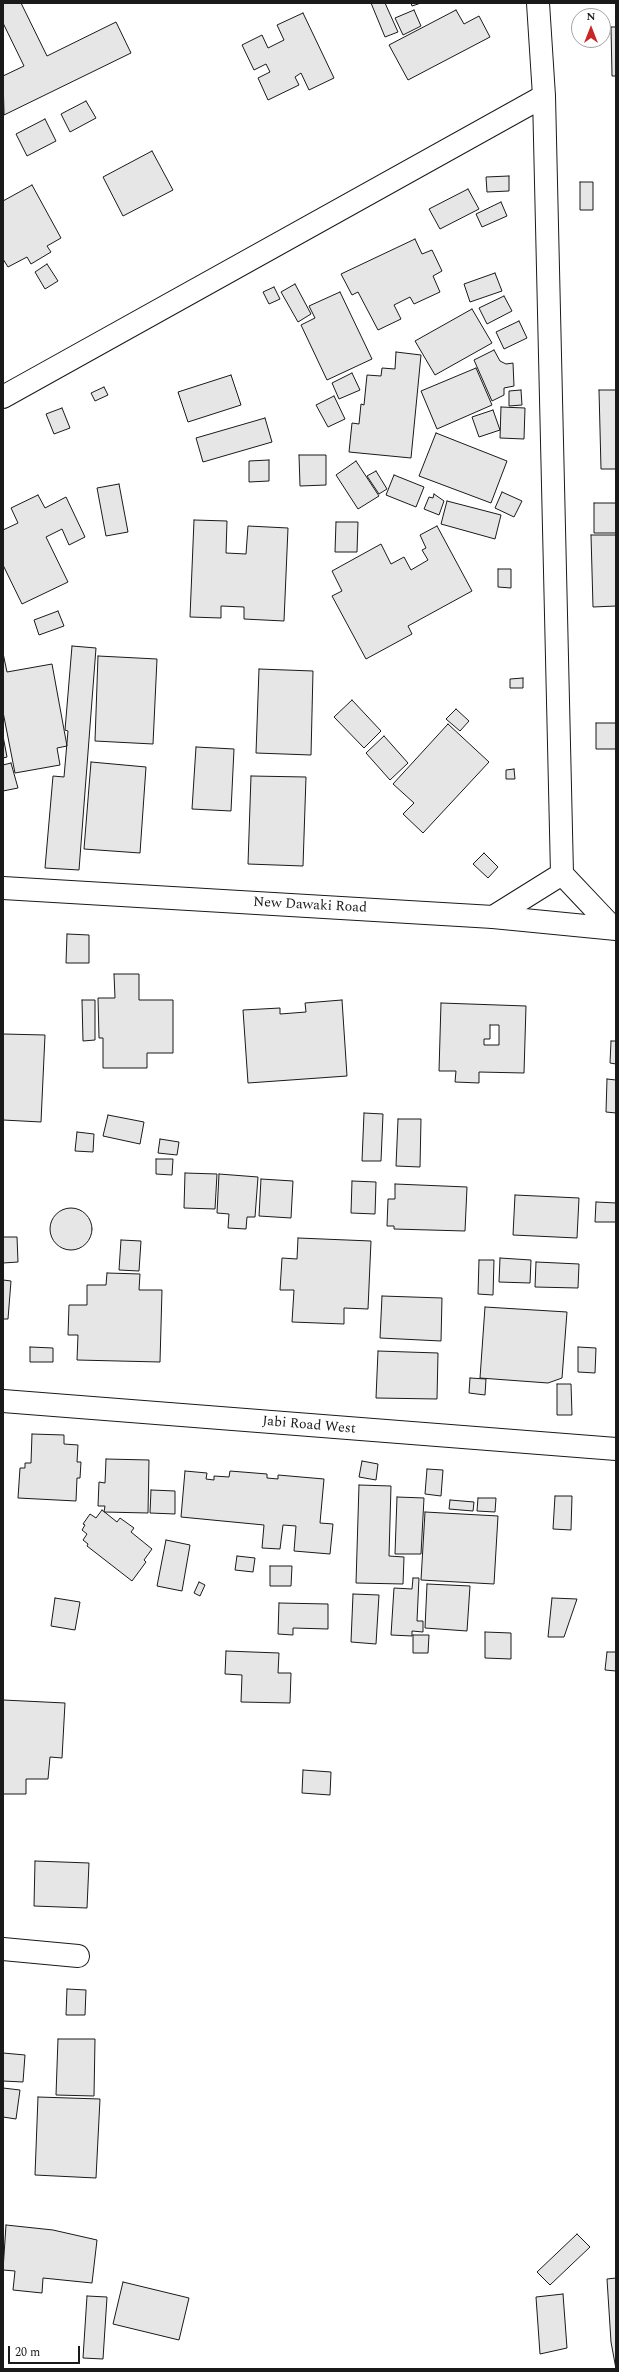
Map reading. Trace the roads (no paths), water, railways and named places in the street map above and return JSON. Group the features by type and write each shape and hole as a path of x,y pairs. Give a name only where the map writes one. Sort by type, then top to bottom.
{"street":[{"path":"538,3 544,96 562,874 615,929"},
{"path":"3,397 544,96"},
{"path":"493,917 562,874"},
{"name":"New Dawaki Road","path":"3,888 493,917 615,929"},
{"name":"Jabi Road West","path":"3,1401 616,1449"},
{"path":"3,1949 78,1956"}]}
